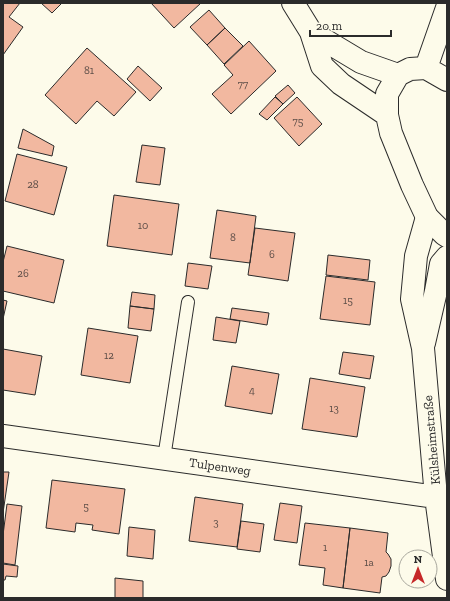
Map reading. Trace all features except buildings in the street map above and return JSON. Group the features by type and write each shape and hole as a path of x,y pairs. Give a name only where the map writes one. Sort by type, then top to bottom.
{"street":[{"path":"293,3 311,32 322,66 341,84 387,114"},
{"path":"426,68 447,8"},
{"path":"311,32 361,62 398,75"},
{"path":"447,80 426,68 410,69 398,75 387,94 387,114 391,133 412,184 427,217 447,236"},
{"name":"Külsheimstraße","path":"427,217 416,256 412,299 423,348 442,497 447,579"},
{"name":"Külsheimstraße","path":"423,348 441,264 447,258"},
{"name":"Tulpenweg","path":"3,436 442,497"}],"lane":[{"path":"164,458 188,302"}]}
